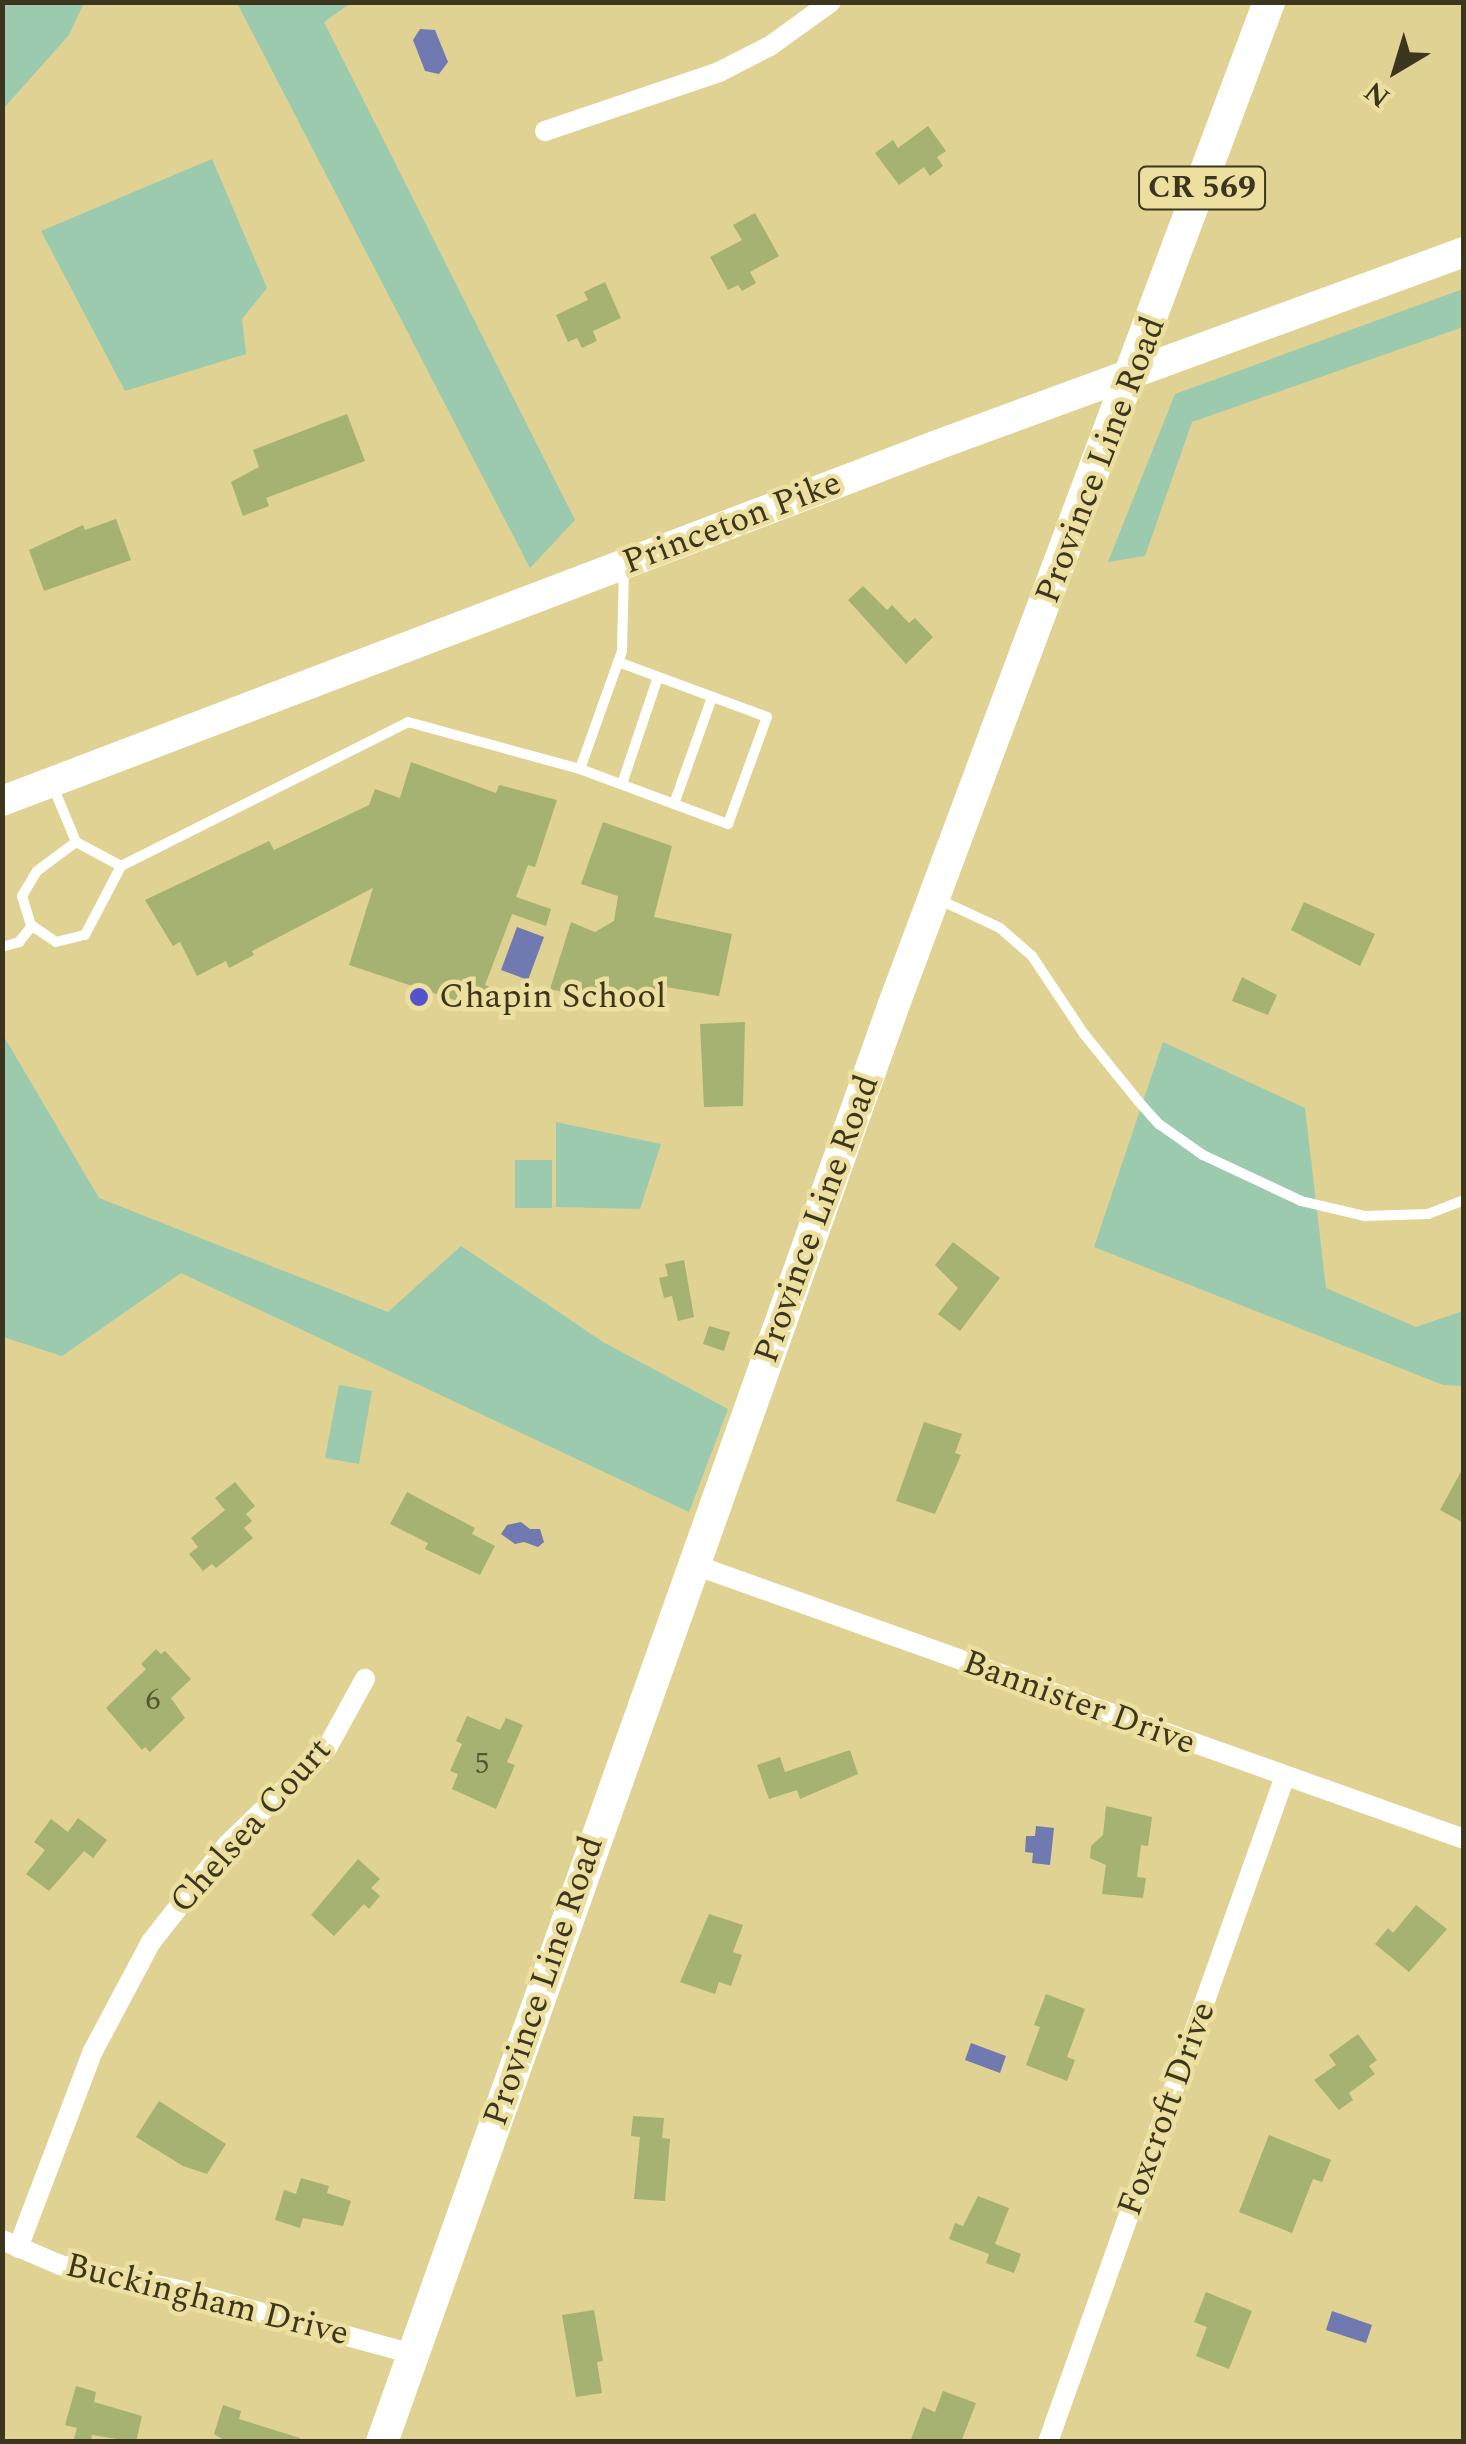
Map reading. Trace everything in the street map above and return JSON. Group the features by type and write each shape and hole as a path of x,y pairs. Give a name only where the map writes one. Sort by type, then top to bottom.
{"main road":[{"name":"Province Line Road","path":"382,2442 934,899 1134,373 1269,2"},
{"name":"Princeton Pike","path":"2,801 624,564 1464,252"}],"street":[{"path":"545,130 719,72 773,44 831,2"},
{"name":"Bannister Drive","path":"694,1565 1464,1839"},
{"name":"Chelsea Court","path":"10,2244 93,2051 151,1942 228,1845 327,1748 366,1679"},
{"name":"Foxcroft Drive","path":"1048,2442 1285,1776"},
{"name":"Buckingham Drive","path":"10,2244 100,2276 179,2290 413,2354"}],"lane":[{"path":"580,769 618,662 624,564"},
{"path":"76,842 38,870 22,896 32,926 56,942 84,935 120,866 408,722 580,769 728,824 767,717 618,662"},
{"path":"622,784 658,677"},
{"path":"674,804 712,696"},
{"path":"51,783 76,842 120,866"},
{"path":"934,899 1000,928 1032,956 1084,1034 1139,1102 1159,1124 1203,1154 1301,1201 1364,1216 1428,1214 1464,1200"},
{"path":"2,947 19,942 32,926"}],"green space":[{"path":"3,2 84,3 69,35 3,109"},
{"path":"237,3 351,3 324,22 575,520 530,568"},
{"path":"212,159 267,288 242,319 246,354 125,391 41,231"},
{"path":"1463,289 1463,327 1192,422 1145,556 1108,562 1175,394"},
{"path":"3,1035 99,1198 388,1312 461,1246 603,1342 728,1409 689,1512 181,1273 62,1356 3,1337"},
{"path":"1163,1042 1305,1108 1326,1288 1416,1327 1463,1311 1463,1386 1443,1385 1094,1247"},
{"path":"556,1122 661,1144 640,1209 556,1207"},
{"path":"515,1160 552,1160 552,1208 515,1208"},
{"path":"339,1385 372,1391 359,1464 325,1458"}],"water":[{"path":"420,29 435,30 448,62 439,74 425,71 413,40"},
{"path":"517,927 544,937 528,980 501,970"},
{"path":"521,1522 530,1529 540,1529 544,1542 538,1547 524,1542 515,1544 501,1534 507,1525"},
{"path":"1036,1826 1054,1828 1050,1865 1032,1863 1033,1853 1025,1852 1026,1836 1035,1836"},
{"path":"971,2043 1006,2056 1000,2073 965,2060"},
{"path":"1332,2311 1372,2325 1366,2343 1326,2330"}],"building":[{"path":"928,126 946,151 937,157 943,166 930,176 924,167 899,185 875,153 893,140 898,148"},
{"path":"755,213 779,256 750,272 756,283 742,291 738,285 728,290 710,257 742,240 733,225"},
{"path":"605,282 621,318 593,331 597,341 582,348 577,338 568,342 556,315 588,300 584,292"},
{"path":"347,414 365,461 266,498 269,506 243,516 231,482 259,467 253,450"},
{"path":"116,519 131,560 44,591 29,550 83,525 85,530"},
{"path":"863,586 887,610 892,605 909,623 915,618 933,637 906,664 848,600"},
{"path":"411,762 496,793 499,785 557,800 535,867 528,865 516,897 551,909 546,926 512,914 485,985 490,987 482,1009 349,965 373,888 252,951 254,955 229,968 226,961 197,976 180,942 173,946 145,900 269,841 274,850 369,805 375,789 400,798"},
{"path":"603,822 672,846 654,917 732,934 719,996 660,986 628,1008 550,989 571,922 595,932 614,921 618,896 581,884"},
{"path":"1304,902 1375,934 1360,966 1291,930"},
{"path":"1242,977 1277,995 1268,1015 1232,1001"},
{"path":"745,1022 743,1106 704,1107 700,1024"},
{"path":"953,1242 1000,1278 960,1331 938,1314 958,1288 935,1265"},
{"path":"684,1260 694,1317 678,1321 672,1296 664,1298 659,1278 668,1276 665,1264"},
{"path":"709,1326 730,1332 724,1351 703,1344"},
{"path":"924,1422 962,1434 955,1453 961,1455 935,1514 896,1501"},
{"path":"1464,1466 1464,1523 1440,1510"},
{"path":"235,1482 255,1506 246,1514 252,1521 244,1528 253,1538 216,1568 212,1564 203,1571 189,1554 198,1547 191,1538 225,1510 215,1498"},
{"path":"407,1492 475,1528 472,1534 495,1546 480,1575 425,1549 428,1543 390,1524"},
{"path":"156,1649 161,1654 165,1651 191,1679 171,1698 185,1718 150,1752 145,1747 142,1750 106,1708 146,1669 141,1664"},
{"path":"467,1716 500,1730 506,1718 523,1725 507,1762 515,1765 496,1809 452,1789 458,1774 450,1771 462,1744 456,1741"},
{"path":"850,1750 858,1774 800,1799 797,1790 769,1799 757,1765 780,1757 785,1772"},
{"path":"1106,1806 1152,1817 1148,1846 1141,1845 1137,1877 1146,1878 1143,1898 1102,1894 1106,1865 1090,1858 1091,1846 1103,1835"},
{"path":"78,1818 107,1840 93,1858 84,1851 49,1891 26,1874 45,1850 34,1842 51,1819 68,1832"},
{"path":"358,1859 380,1879 371,1888 380,1896 369,1909 364,1904 334,1936 311,1915"},
{"path":"1416,1905 1447,1929 1409,1972 1375,1944 1388,1928 1393,1933"},
{"path":"709,1914 743,1925 733,1952 742,1955 731,1986 719,1982 715,1994 680,1982"},
{"path":"1046,1994 1085,2009 1067,2057 1075,2060 1067,2081 1026,2065 1040,2027 1034,2025"},
{"path":"1358,2034 1377,2060 1369,2066 1375,2074 1349,2093 1353,2100 1339,2110 1314,2080 1336,2065 1329,2055"},
{"path":"159,2101 226,2144 207,2174 183,2166 136,2137"},
{"path":"633,2116 664,2118 662,2138 670,2139 665,2201 634,2199 640,2137 631,2136"},
{"path":"1269,2135 1331,2160 1322,2182 1313,2179 1292,2233 1239,2212"},
{"path":"301,2178 329,2186 327,2193 351,2201 343,2226 303,2218 300,2228 275,2220 284,2190 296,2194"},
{"path":"978,2196 1009,2208 995,2244 1021,2254 1014,2273 986,2263 989,2254 949,2239 955,2223 963,2226"},
{"path":"1206,2292 1252,2311 1229,2369 1196,2356 1207,2327 1194,2322"},
{"path":"594,2310 603,2361 597,2362 602,2393 576,2397 562,2315"},
{"path":"76,2386 96,2392 94,2402 142,2416 136,2442 92,2435 91,2442 73,2442 77,2428 65,2425"},
{"path":"943,2391 976,2403 961,2442 910,2442 923,2407 935,2412"},
{"path":"223,2405 241,2411 239,2419 300,2438 300,2442 227,2442 214,2434"}],"place":[{"name":"Chapin School","path":"419,997"}]}
